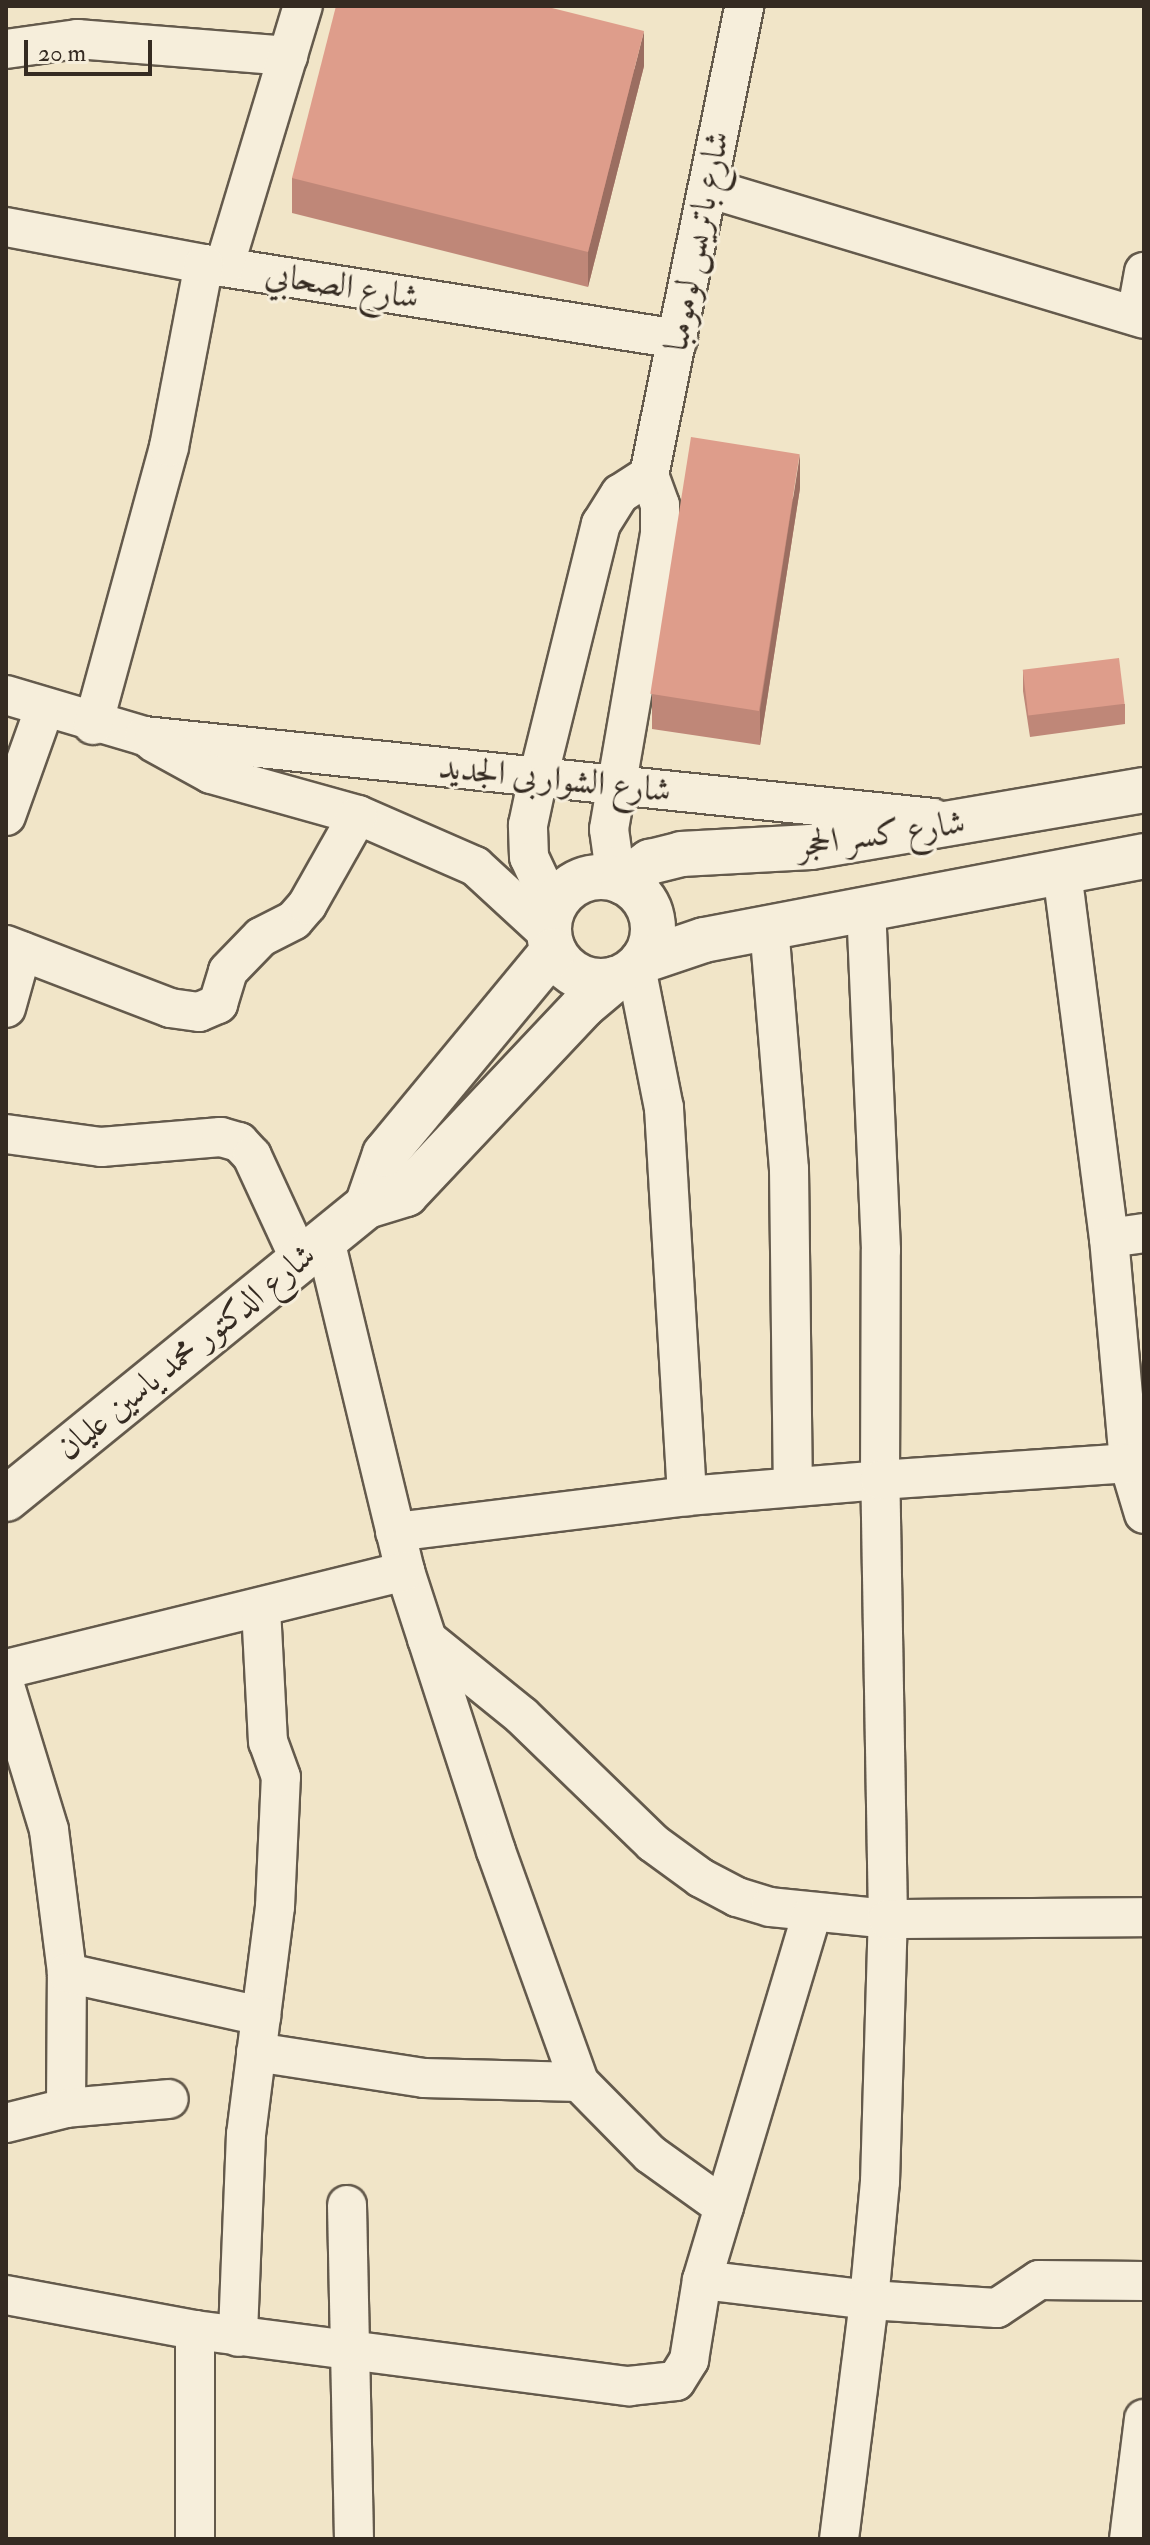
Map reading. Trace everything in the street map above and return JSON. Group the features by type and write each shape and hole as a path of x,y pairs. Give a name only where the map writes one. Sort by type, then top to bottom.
{"main road":[{"name":"شارع كسر الحجر","path":"619,880 650,862 681,854 811,847 1144,790"},
{"name":"شارع كسر الحجر","path":"631,969 704,940 1144,856"},
{"path":"367,1206 385,1154 552,931 572,885 601,877 619,880 636,891 651,917 650,948 631,969 579,976 552,931"},
{"name":"شارع الدكتور محمد ياسين عليان","path":"6,1499 367,1206 406,1194 583,1006 631,969"}],"street":[{"path":"93,725 169,447 214,266 303,6"},
{"name":"شارع باتريس لومومبا","path":"619,880 609,829 660,535 660,505 649,475 708,188 733,8"},
{"path":"6,49 77,39 288,56"},
{"path":"708,188 1140,318 1144,272"},
{"name":"شارع الصحابي","path":"6,227 214,266 678,339"},
{"path":"552,931 529,857 528,825 601,524 620,494 649,475"},
{"name":"شارع الشواربى الجديد","path":"6,695 93,725 144,736 966,821"},
{"path":"6,816 44,710"},
{"name":"شارع الشواربى الجديد","path":"144,736 211,774 358,815 475,866 552,931"},
{"path":"6,1008 14,948 170,1008 199,1012 218,1004 228,971 261,937 294,920 307,905 358,815"},
{"path":"1062,872 1126,1235 1136,1463 1144,1514"},
{"path":"839,2539 869,2300 880,2182 888,1919 880,1480 881,1250 866,910"},
{"path":"769,926 789,1169 793,1486"},
{"path":"631,969 664,1108 687,1496"},
{"path":"6,1134 101,1147 221,1137 239,1142 252,1156 312,1250 359,1364 405,1571 579,2082 650,2154 724,2207"},
{"path":"395,1532 793,1486 1136,1463"},
{"path":"6,1669 405,1571"},
{"path":"238,2337 246,2134 275,1907 281,1804 281,1777 268,1742 261,1607"},
{"path":"427,1639 522,1716 653,1843 701,1878 737,1897 812,1914 888,1919 1144,1917"},
{"path":"6,1689 49,1830 67,1973 66,2108"},
{"path":"6,2295 238,2337 629,2386 676,2381 689,2360 702,2280 812,1914"},
{"path":"67,1973 258,2034 424,2078 579,2082"},
{"path":"6,2123 66,2108 169,2099"},
{"path":"347,2205 354,2539"},
{"path":"702,2280 869,2300 997,2308 1039,2280 1144,2281"},
{"path":"195,2330 195,2539"},
{"path":"1129,2539 1144,2419"}],"building":[{"path":"336,6 544,6 644,31 588,252 292,178"},
{"path":"691,437 800,454 759,711 650,694"},
{"path":"1119,658 1125,704 1028,715 1023,670"}]}
